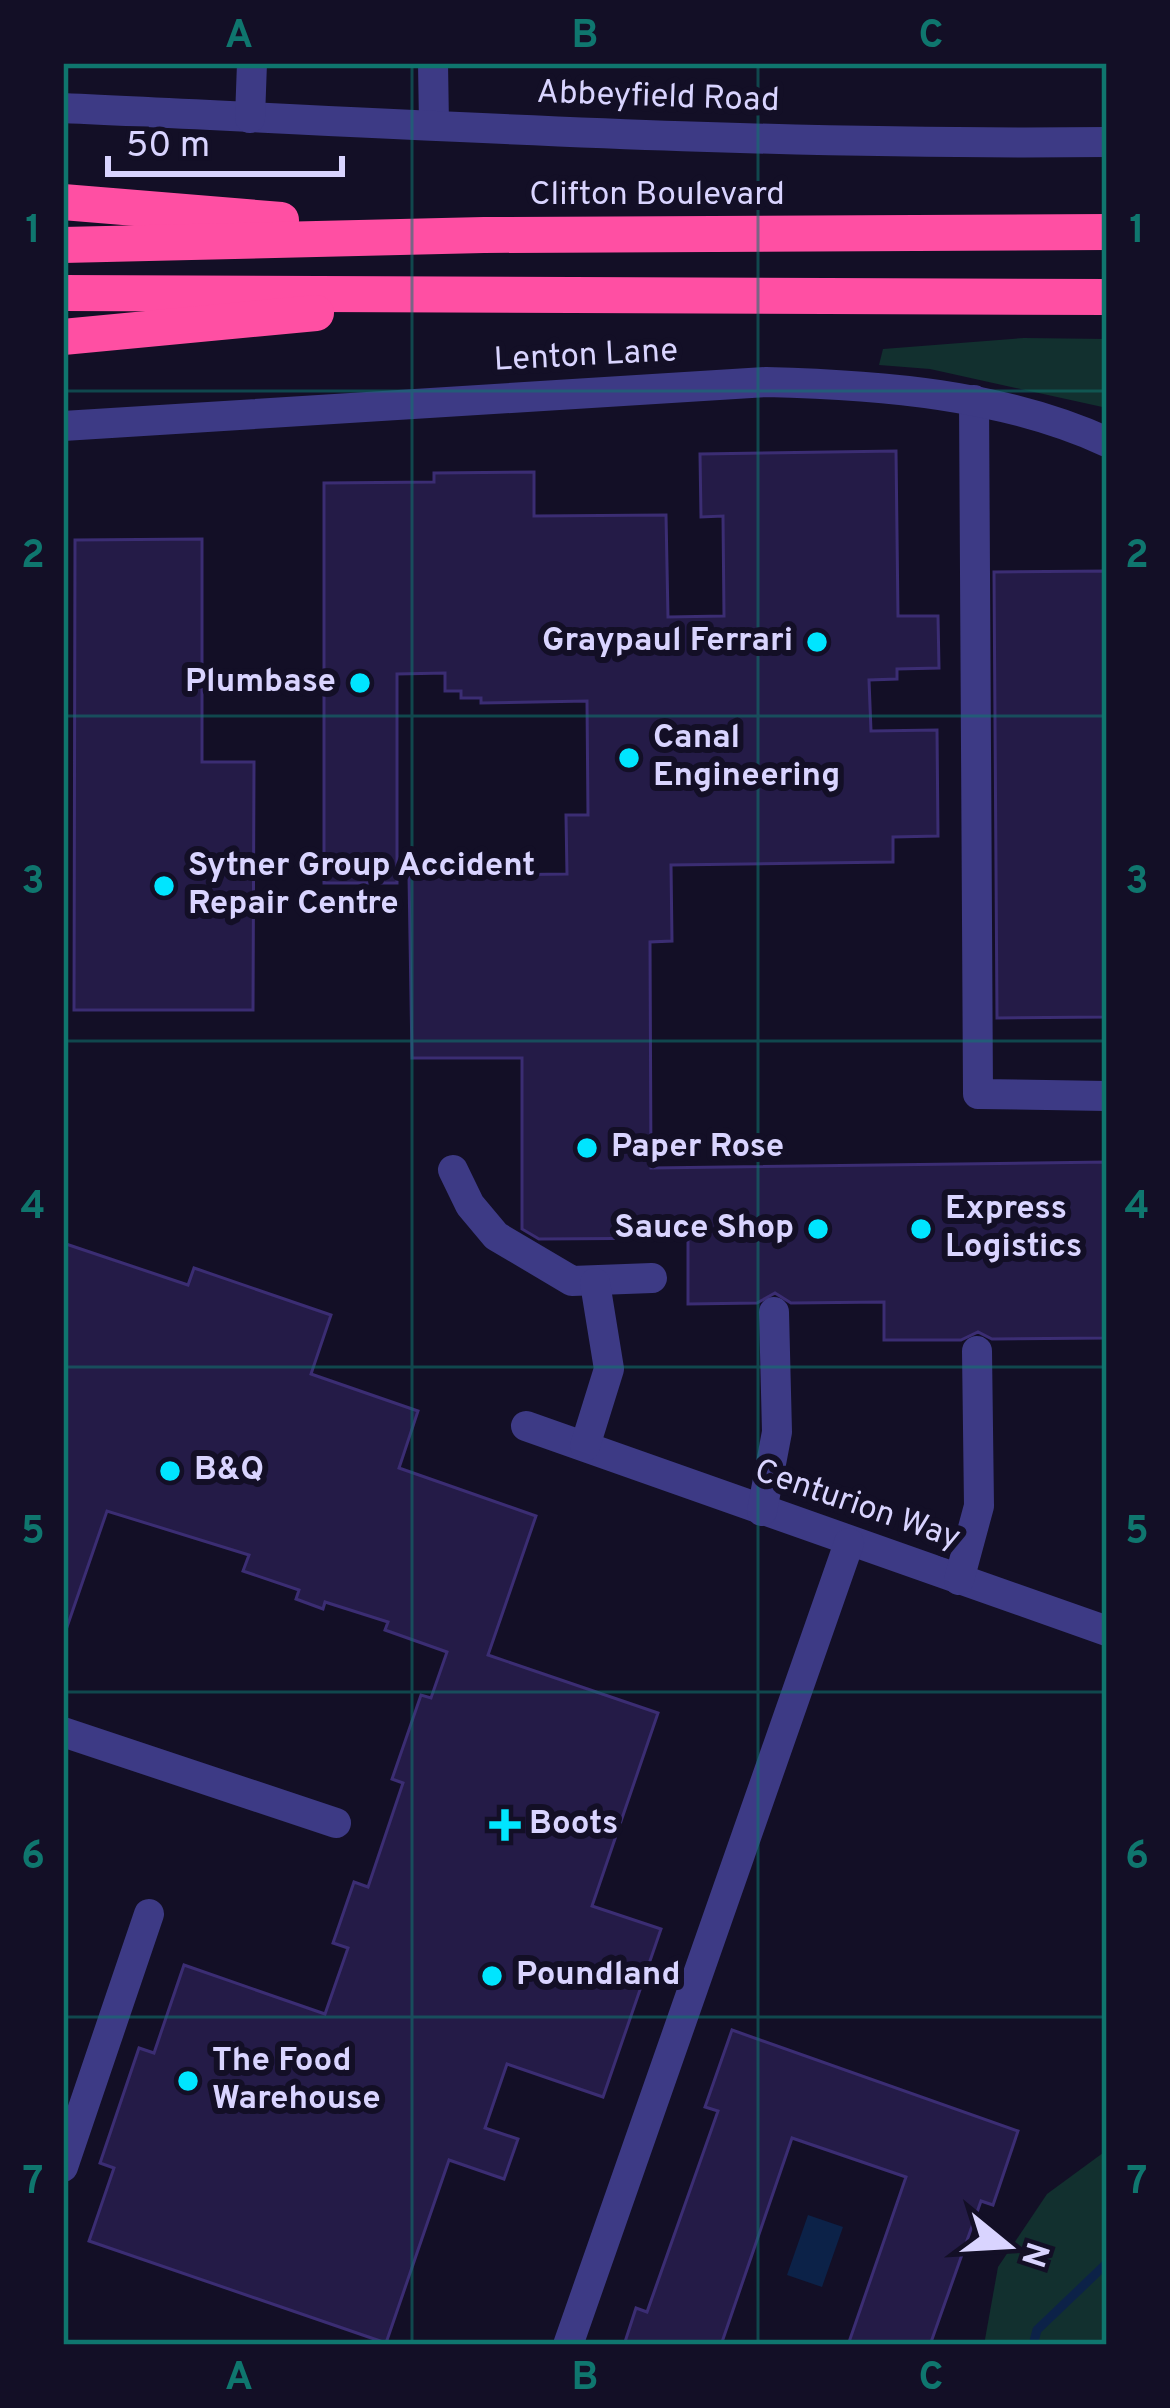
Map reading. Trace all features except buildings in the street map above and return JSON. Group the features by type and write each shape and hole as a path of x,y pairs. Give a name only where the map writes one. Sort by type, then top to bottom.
{"highway":[{"path":"63,202 484,236"},
{"name":"Clifton Boulevard","path":"63,245 484,236 1107,232"},
{"path":"63,293 1107,297"},
{"path":"63,337 482,297"}],"street":[{"path":"250,118 252,63"},
{"path":"433,63 434,125"},
{"name":"Abbeyfield Road","path":"63,108 964,144 1107,142"},
{"name":"Lenton Lane","path":"63,426 766,382 843,384 974,400 1075,427 1107,442"},
{"path":"974,400 971,514 978,1094 1107,1096"},
{"path":"453,1170 470,1205 496,1236 572,1281 652,1278"},
{"path":"585,1446 608,1380 596,1283"},
{"path":"763,1511 777,1432 774,1312"},
{"path":"958,1580 979,1506 977,1352"},
{"name":"Centurion Way","path":"526,1426 1107,1631"},
{"path":"568,2345 849,1543"},
{"path":"63,1732 336,1823"},
{"path":"63,2168 149,1914"}],"green space":[{"path":"1024,338 1107,339 1107,408 930,369 879,365 883,349"},
{"path":"1107,2150 1107,2345 984,2345 998,2267 1047,2194"}],"water":[{"path":"808,2215 843,2227 822,2287 787,2275"}],"waterway":[{"path":"1033,2345 1037,2330 1107,2263"}],"place":[{"name":"Graypaul Ferrari","path":"817,642"},
{"name":"Plumbase","path":"360,683"},
{"name":"Canal Engineering","path":"629,758"},
{"name":"Sytner Group Accident Repair Centre","path":"164,886"},
{"name":"Paper Rose","path":"587,1148"},
{"name":"Sauce Shop","path":"818,1229"},
{"name":"Express Logistics","path":"921,1229"},
{"name":"B&Q","path":"170,1471"},
{"name":"Boots","path":"505,1825"},
{"name":"Poundland","path":"492,1976"},
{"name":"The Food Warehouse","path":"188,2081"}]}
